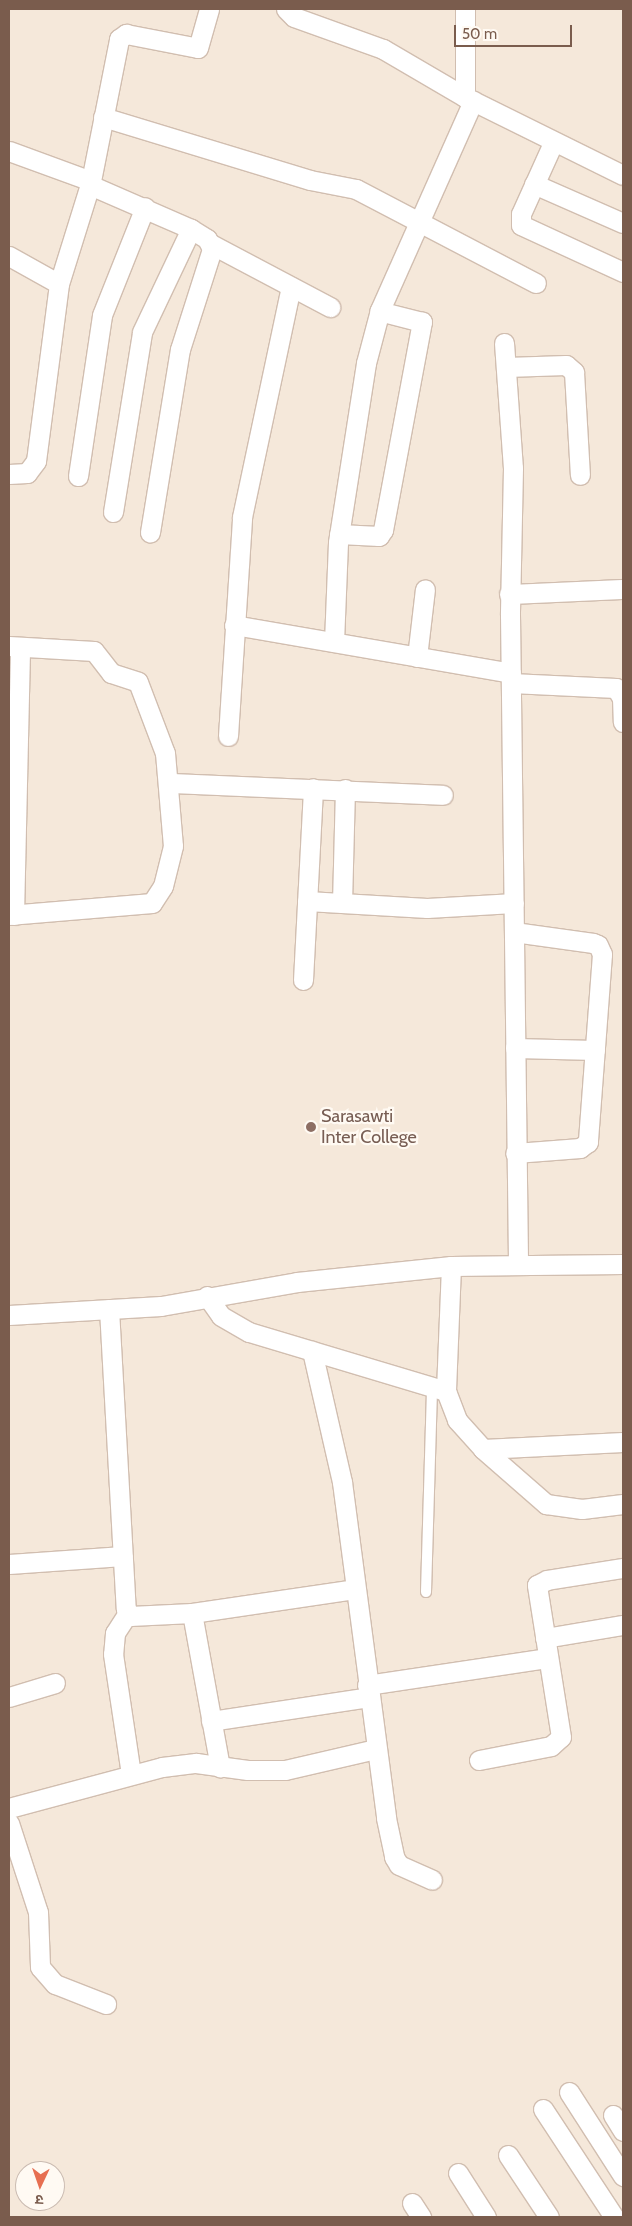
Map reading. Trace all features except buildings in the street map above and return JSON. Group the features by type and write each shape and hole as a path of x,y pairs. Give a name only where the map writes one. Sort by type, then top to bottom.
{"street":[{"path":"9,474 27,473 36,461 59,284 90,183 121,36 198,48 209,9"},
{"path":"286,9 294,17 383,48 469,99 553,143 623,176"},
{"path":"334,642 339,534 366,363 379,311 469,99 465,9"},
{"path":"103,117 310,180 356,189 419,220 536,283"},
{"path":"553,143 520,214 521,225 623,272"},
{"path":"9,151 146,207 191,229 211,244 330,307"},
{"path":"534,184 623,223"},
{"path":"78,476 102,315 146,207"},
{"path":"113,512 142,332 191,229"},
{"path":"150,533 180,348 211,258 211,244"},
{"path":"9,256 59,284"},
{"path":"228,736 234,625 244,508 291,286"},
{"path":"339,534 374,536 383,530 422,322 379,311"},
{"path":"504,343 513,468 509,594 518,1265"},
{"path":"506,367 566,365 574,372 580,474"},
{"path":"417,657 425,589"},
{"path":"509,594 623,589"},
{"path":"234,625 417,657 511,678 616,688 622,698 623,722"},
{"path":"14,647 94,651 111,673 138,682 165,753 170,783 171,852 158,898 144,906 11,914 13,767 14,647"},
{"path":"170,783 345,789 443,795"},
{"path":"303,980 313,788"},
{"path":"342,903 345,789"},
{"path":"307,901 427,908 514,902"},
{"path":"514,932 598,945 602,954 588,1142 580,1148 515,1153"},
{"path":"515,1048 595,1050"},
{"path":"9,1315 161,1306 207,1296 451,1266 623,1264"},
{"path":"451,1266 439,1389 457,1420 483,1449 546,1504 576,1509 623,1504"},
{"path":"207,1296 232,1325 439,1389"},
{"path":"109,1309 128,1613 115,1633 113,1654 132,1775"},
{"path":"312,1350 342,1482 354,1589 376,1749 394,1857 399,1865 432,1880"},
{"path":"483,1449 623,1442"},
{"path":"9,1564 123,1556"},
{"path":"479,1760 558,1743 561,1728 536,1589 539,1583 623,1568"},
{"path":"128,1613 140,1618 192,1613 354,1589"},
{"path":"192,1613 220,1768"},
{"path":"545,1638 623,1625"},
{"path":"211,1721 548,1658"},
{"path":"9,1697 55,1683"},
{"path":"9,1808 132,1775 182,1764 220,1768 285,1770 376,1749"},
{"path":"9,1823 38,1912 40,1966 55,1984 106,2004"},
{"path":"569,2092 623,2176"},
{"path":"543,2109 614,2217"},
{"path":"508,2155 549,2217"},
{"path":"458,2173 486,2217"}],"lane":[{"path":"426,1592 439,1389"}],"shaded area":[{"path":"9,9 623,9 623,2217 9,2217"}],"place":[{"name":"Sarasawti Inter College","path":"311,1127"}]}
